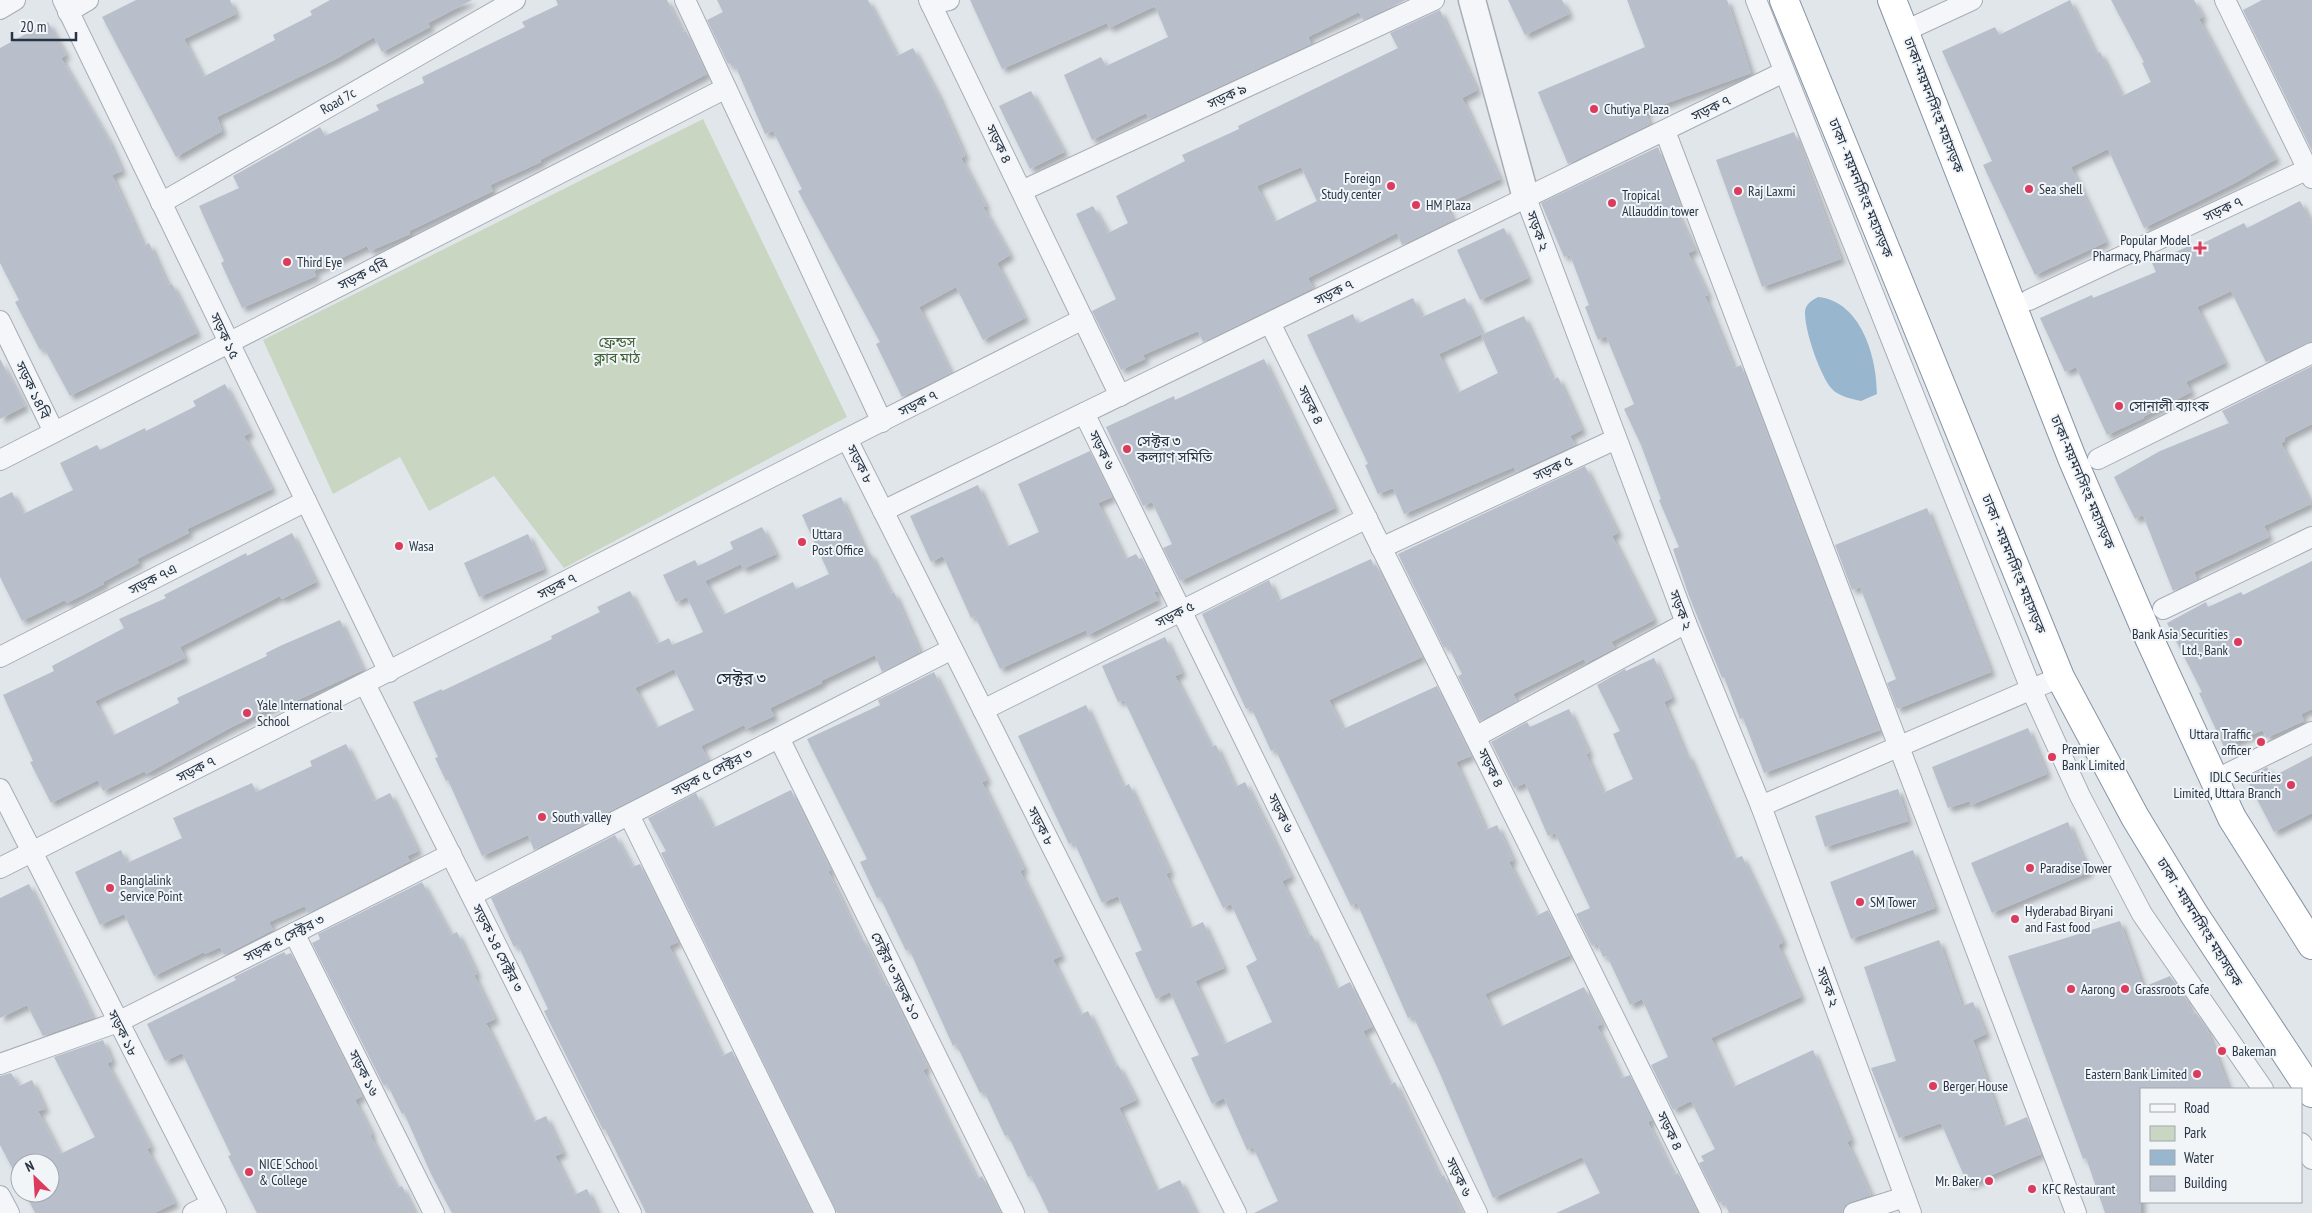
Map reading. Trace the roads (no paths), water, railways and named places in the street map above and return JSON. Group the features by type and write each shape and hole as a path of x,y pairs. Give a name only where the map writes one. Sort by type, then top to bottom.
{"highway":[{"name":"ঢাকা - ময়মনসিংহ মহাসড়ক","path":"1784,0 2060,677 2135,817 2194,914 2312,1093"},
{"name":"ঢাকা-ময়মনসিংহ মহাসড়ক","path":"1892,0 2072,458 2150,640 2232,818 2312,945"}],"street":[{"path":"0,9 15,0"},
{"path":"65,6 88,0"},
{"name":"Road 7c","path":"161,203 515,0"},
{"path":"685,0 882,422"},
{"name":"সড়ক ৯","path":"1019,186 1026,189 1434,0"},
{"name":"সড়ক ২","path":"1472,0 1526,198 1686,623 1761,806 1908,1205"},
{"path":"1756,0 2031,689 2080,796 2142,914 2262,1088"},
{"path":"1904,31 1972,0"},
{"path":"2225,0 2310,173"},
{"name":"সড়ক ৪","path":"936,1 1019,186 1120,396"},
{"name":"সড়ক ১৫","path":"65,6 389,672"},
{"name":"সড়ক ৭","path":"883,511 1784,72"},
{"name":"সড়ক ৭বি","path":"0,460 726,88"},
{"path":"1665,131 2076,1213"},
{"name":"সড়ক ৭","path":"2029,300 2310,173"},
{"name":"সড়ক ৭","path":"0,868 1084,319"},
{"name":"সড়ক ১৪বি","path":"0,321 54,432"},
{"name":"সড়ক ৪","path":"1270,323 1711,1213"},
{"path":"2098,459 2312,353"},
{"name":"সড়ক ৬","path":"1084,413 1477,1213"},
{"name":"সড়ক ৮","path":"847,439 1236,1213"},
{"name":"সড়ক ৫","path":"1382,548 1616,439"},
{"name":"সড়ক ৭এ","path":"0,657 306,501"},
{"name":"সড়ক ৫","path":"983,710 1367,518"},
{"path":"2163,609 2312,537"},
{"path":"1475,737 1686,623"},
{"name":"সড়ক ৫ সেক্টর ৩","path":"472,895 952,649"},
{"path":"1761,806 2060,677"},
{"name":"সড়ক ১৪ সেক্টর ৩","path":"365,684 631,1213"},
{"path":"2227,774 2312,732"},
{"name":"সেক্টর ৩ সড়ক ১০","path":"778,738 1014,1213"},
{"path":"0,789 31,853"},
{"path":"628,815 825,1213"},
{"name":"সড়ক ১৮","path":"31,853 214,1208"},
{"name":"সড়ক ৫ সেক্টর ৩","path":"0,1064 118,1022 451,854"},
{"name":"সড়ক ১৬","path":"294,933 434,1213"},
{"path":"2302,1144 2312,1159"},
{"path":"0,1196 9,1213"},
{"path":"1854,1213 1908,1205"},
{"path":"193,1213 214,1208"}],"water":[{"path":"1818,297 1833,301 1845,309 1856,320 1864,333 1874,364 1877,394 1861,401 1838,394 1827,383 1814,352 1805,319 1807,306"}],"place":[{"name":"Chutiya Plaza","path":"1594,109"},
{"name":"Foreign Study center","path":"1391,186"},
{"name":"Sea shell","path":"2029,189"},
{"name":"Raj Laxmi","path":"1738,191"},
{"name":"Tropical Allauddin tower","path":"1612,203"},
{"name":"HM Plaza","path":"1416,205"},
{"name":"Popular Model Pharmacy, Pharmacy","path":"2200,248"},
{"name":"Third Eye","path":"287,262"},
{"name":"সোনালী ব্যাংক","path":"2119,406"},
{"name":"সেক্টর ৩ কল্যাণ সমিতি","path":"1127,449"},
{"name":"Uttara Post Office","path":"802,542"},
{"name":"Wasa","path":"399,546"},
{"name":"Bank Asia Securities Ltd., Bank","path":"2238,642"},
{"name":"Yale International School","path":"247,713"},
{"name":"Uttara Traffic officer","path":"2261,742"},
{"name":"Premier Bank Limited","path":"2052,757"},
{"name":"IDLC Securities Limited, Uttara Branch","path":"2291,785"},
{"name":"South valley","path":"542,817"},
{"name":"Paradise Tower","path":"2030,868"},
{"name":"Banglalink Service Point","path":"110,888"},
{"name":"SM Tower","path":"1860,902"},
{"name":"Hyderabad Biryani and Fast food","path":"2015,919"},
{"name":"Aarong","path":"2071,989"},
{"name":"Grassroots Cafe","path":"2125,989"},
{"name":"Bakeman","path":"2222,1051"},
{"name":"Eastern Bank Limited","path":"2197,1074"},
{"name":"Berger House","path":"1933,1086"},
{"name":"NICE School & College","path":"249,1172"},
{"name":"Mr. Baker","path":"1989,1181"},
{"name":"KFC Restaurant","path":"2032,1189"}],"district":[{"name":"সেক্টর ৩","path":"741,678"}],"park label":[{"name":"ফ্রেন্ডস ক্লাব মাঠ","path":"617,350"}]}
